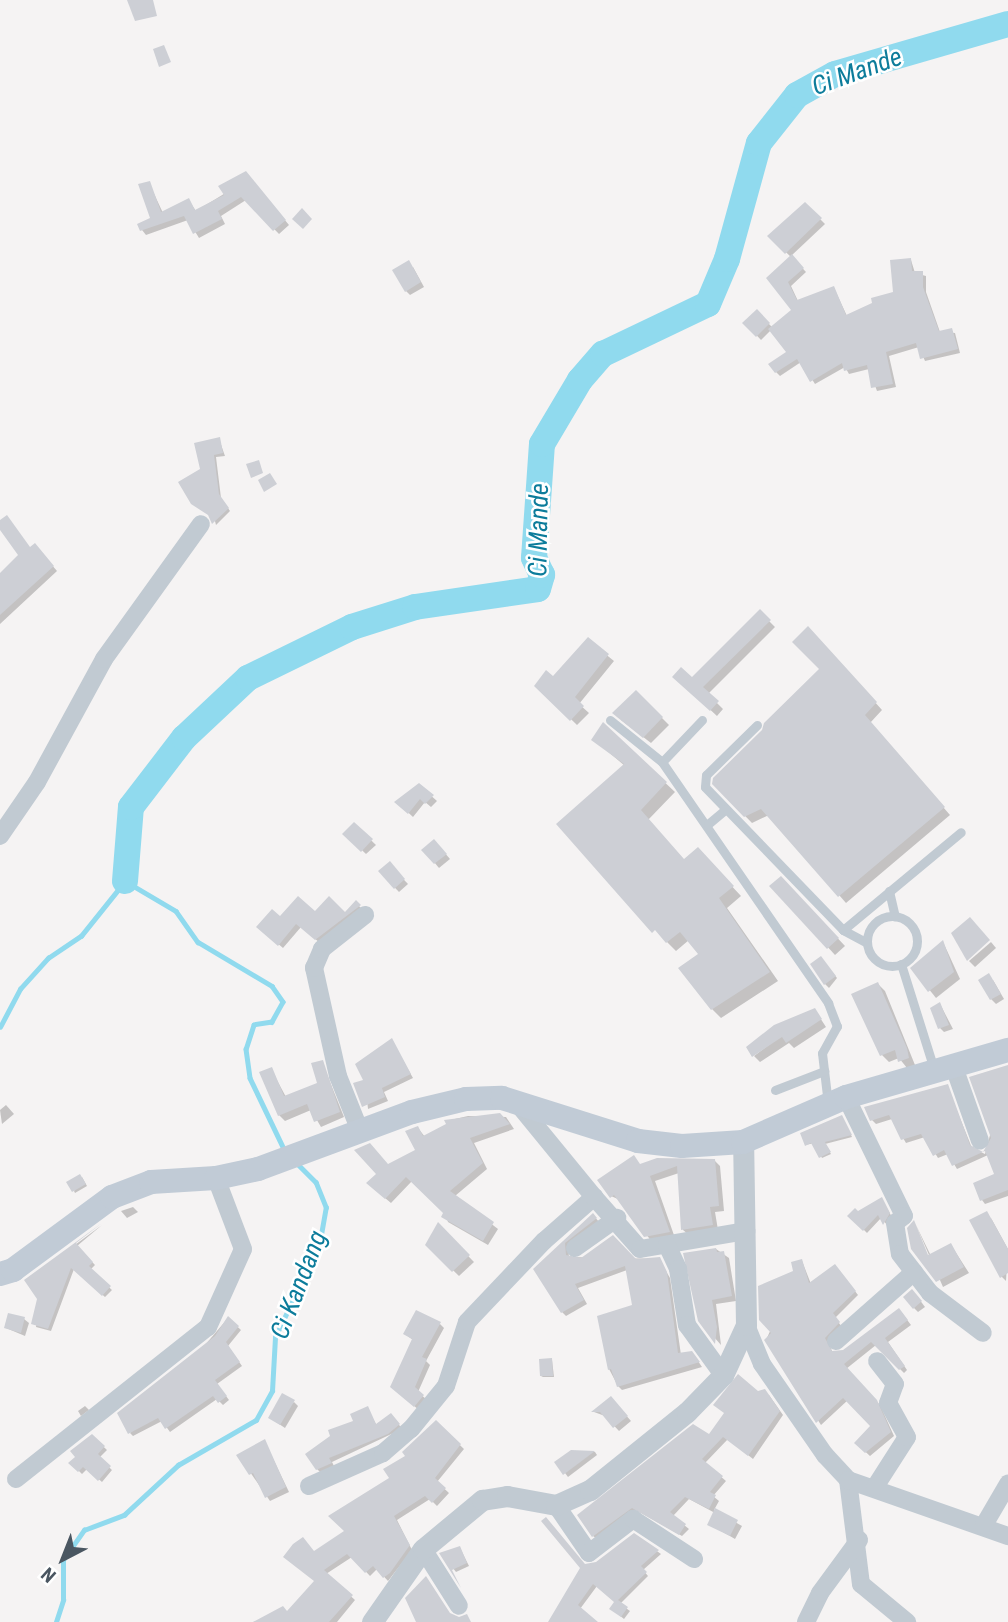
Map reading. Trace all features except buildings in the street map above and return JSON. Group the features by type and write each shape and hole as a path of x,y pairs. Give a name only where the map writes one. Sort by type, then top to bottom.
{"main road":[{"path":"0,1274 13,1270 113,1197 151,1182 216,1178 286,1161 314,1147 360,1131 466,1099 492,1097 517,1103 638,1142 682,1146 743,1142 837,1101 1008,1051"}],"street":[{"path":"0,836 37,782 104,659 201,524"},
{"path":"360,1131 338,1076 314,968 322,949 365,915"},
{"path":"944,1069 980,1141"},
{"path":"837,1101 904,1216 895,1223 895,1241 914,1272 951,1313 983,1333"},
{"path":"517,1103 594,1197 617,1218 640,1249 746,1231"},
{"path":"743,1142 746,1325 762,1364 825,1455 848,1479 984,1525 1008,1536"},
{"path":"16,1479 208,1327 243,1249 216,1178"},
{"path":"309,1486 383,1453 411,1429 446,1386 467,1322 518,1274 544,1241 594,1197"},
{"path":"575,1248 617,1218"},
{"path":"667,1245 678,1269 687,1325 723,1375"},
{"path":"836,1341 914,1272"},
{"path":"372,1622 424,1549 482,1500 507,1496 547,1504 590,1490 687,1412 723,1375 746,1325"},
{"path":"875,1487 907,1437 888,1403 895,1384 877,1361"},
{"path":"848,1479 859,1540 861,1584 907,1622"},
{"path":"984,1525 1008,1485"},
{"path":"547,1504 589,1553 634,1518 694,1559"},
{"path":"806,1622 820,1593 859,1540"},
{"path":"424,1549 459,1606"}],"lane":[{"path":"610,720 662,762 708,824 828,1003 836,1026 823,1049 824,1071 837,1101"},
{"path":"662,762 702,720"},
{"path":"757,725 704,780 726,810 843,930 867,943 881,963 901,964 912,955 915,934 908,922 895,916 876,922 867,943"},
{"path":"708,824 726,810"},
{"path":"843,930 961,832"},
{"path":"889,891 895,916"},
{"path":"901,964 944,1069"},
{"path":"775,1090 824,1071"}],"waterway":[{"name":"Ci Mande","path":"125,881 131,807 184,738 248,678 352,627 415,607 538,589 542,575 534,558 542,444 580,380 603,354 708,304 727,259 759,143 797,95 835,74 1008,24"},
{"name":"Ci Kandang","path":"0,1027 20,989 48,958 81,936 125,881 176,911 198,942 272,986 283,1002 272,1022 254,1025 246,1049 250,1078 285,1151"},
{"name":"Ci Kandang","path":"56,1622 63,1600 63,1560 84,1530 124,1515 178,1465 256,1420 272,1391 275,1337 319,1246 326,1208 316,1183 298,1165"}]}
